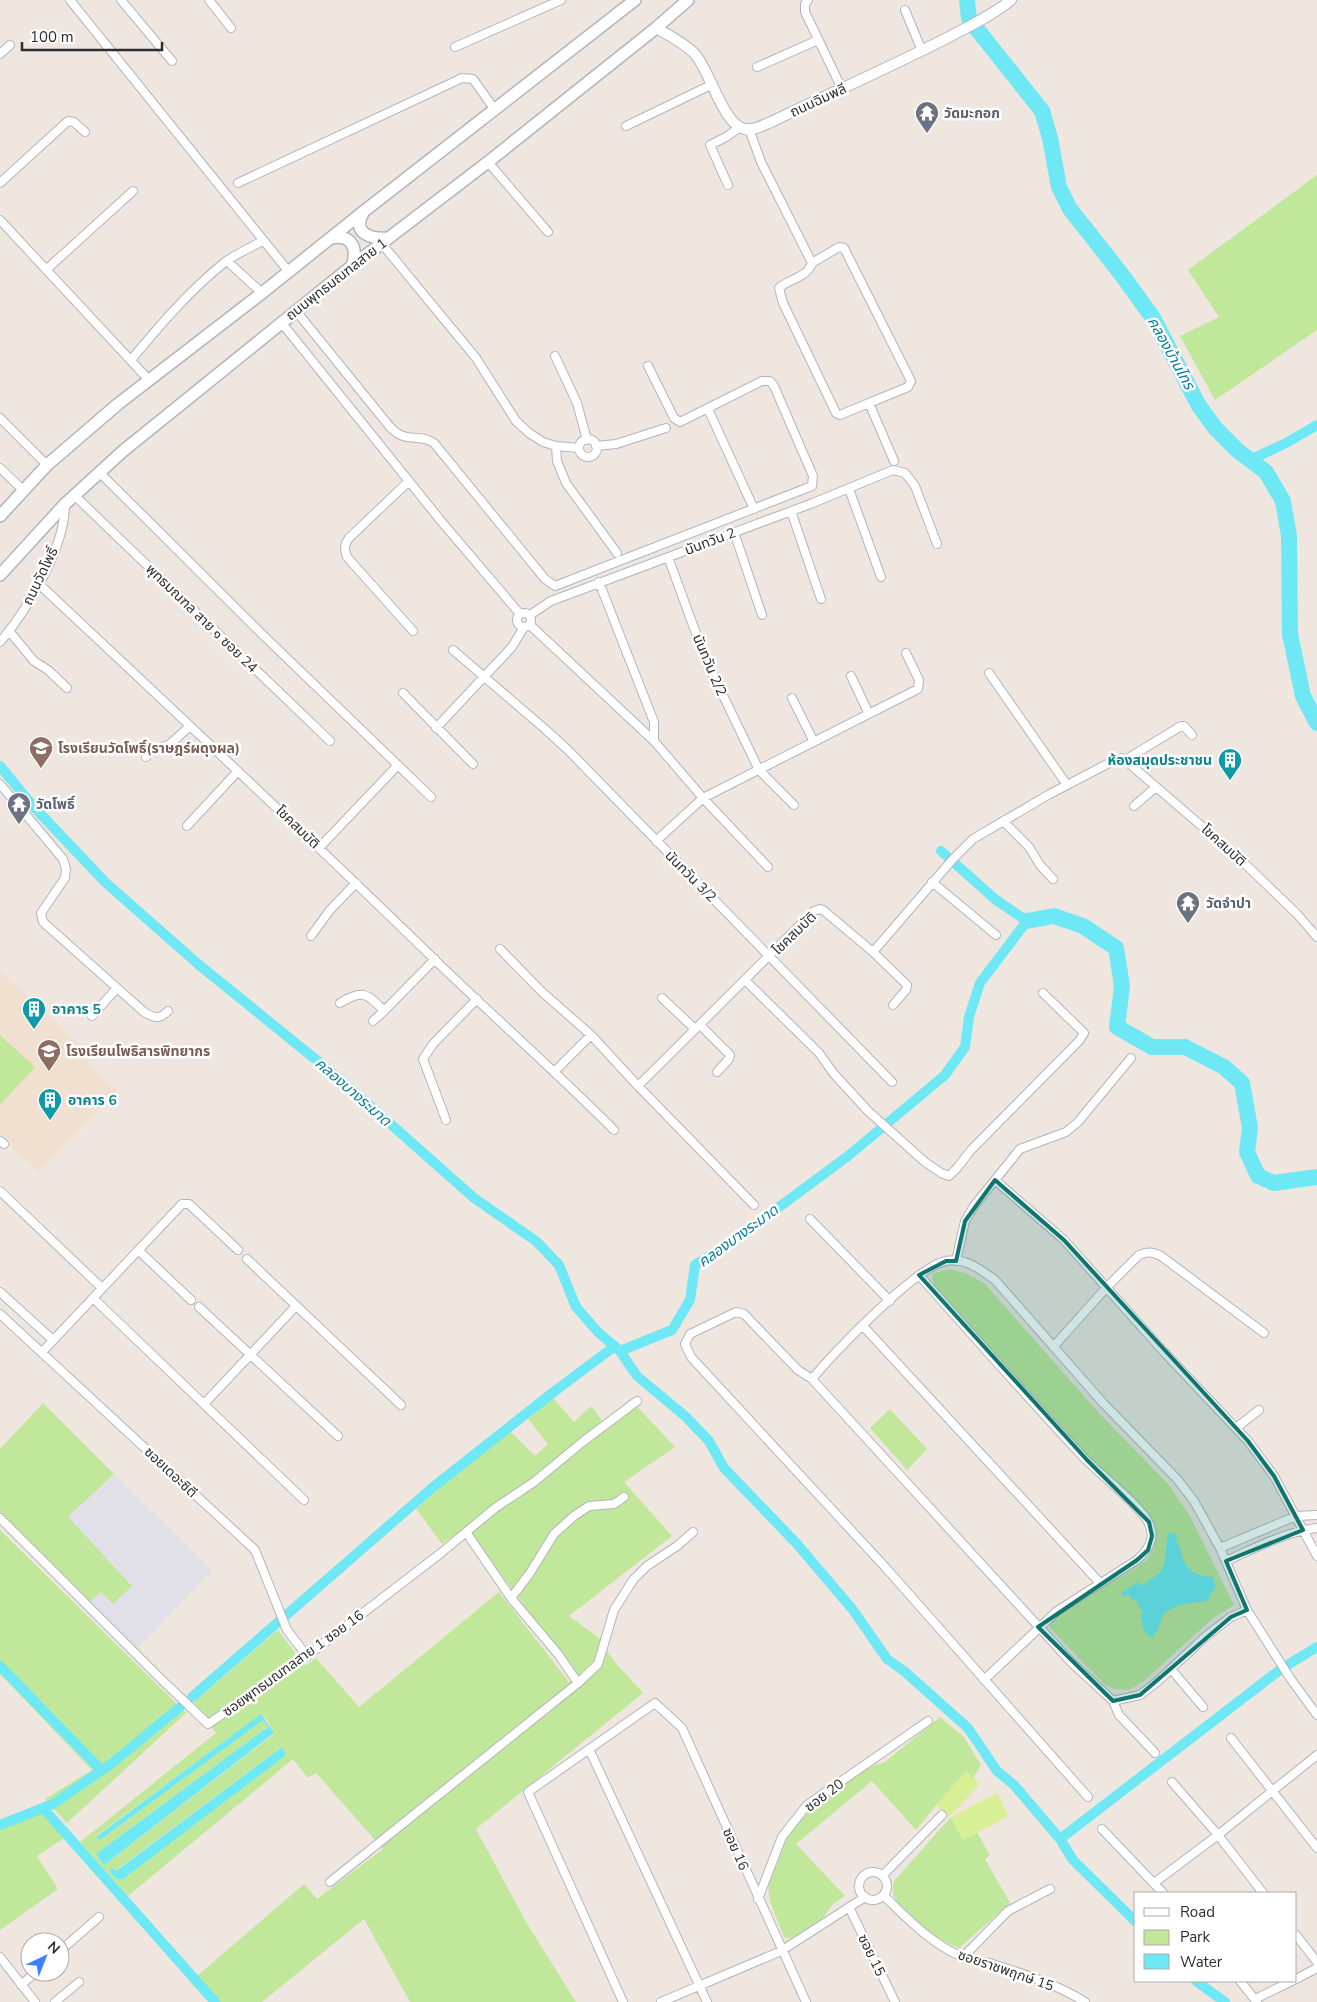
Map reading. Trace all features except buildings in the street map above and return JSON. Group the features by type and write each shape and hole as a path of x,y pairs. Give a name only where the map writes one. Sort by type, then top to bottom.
{"main road":[{"path":"0,516 47,465 148,379 289,272 635,0"},
{"name":"ถนนพุทธมณฑลสาย 1","path":"0,575 65,504 99,472 281,322 488,162 656,28 688,0"},
{"path":"363,212 359,224 365,234 385,241"},
{"path":"331,238 343,238 352,245 356,255 352,266"}],"street":[{"path":"70,0 252,225 262,241 289,272"},
{"path":"121,0 172,61"},
{"path":"209,0 231,28"},
{"path":"455,47 561,0"},
{"path":"808,0 805,4 805,12 842,88"},
{"name":"ถนนฉิมพลี","path":"744,128 771,122 922,51 1008,3"},
{"path":"905,10 922,51"},
{"path":"656,28 677,40 695,54 713,84 729,118 744,128 812,263"},
{"path":"757,67 818,40"},
{"path":"0,54 10,45"},
{"path":"238,183 462,78 473,79 494,110"},
{"path":"626,126 713,84"},
{"path":"0,183 68,121 74,122 84,132"},
{"path":"728,185 710,145 744,128"},
{"path":"488,162 548,232"},
{"path":"47,269 132,190"},
{"path":"0,220 148,379"},
{"path":"130,360 171,312 227,261 262,241"},
{"path":"385,241 476,358 516,421 536,438 556,446 579,448"},
{"path":"839,248 844,248 911,381 908,387 840,415 836,413 783,303 779,288 807,273 812,263 839,248"},
{"path":"227,261 262,293"},
{"path":"296,311 397,435 412,439 428,439 434,443 550,584 560,585 809,488 814,482 814,476 774,386 770,382 762,381 680,422 676,421 648,366"},
{"path":"281,322 520,614"},
{"path":"555,356 577,403 588,440"},
{"path":"869,403 894,461"},
{"path":"708,409 754,509"},
{"path":"0,418 47,465"},
{"path":"596,446 616,444 666,428"},
{"path":"579,448 583,441 588,440 596,446"},
{"path":"556,446 557,461 566,483 617,553"},
{"path":"579,448 582,455 589,457 595,453 596,446"},
{"path":"0,468 23,490"},
{"name":"นันทวัน 2","path":"530,615 551,601 791,511 893,470 905,473 915,486 937,544"},
{"path":"99,472 265,637 431,797"},
{"path":"409,480 349,538 344,550 347,557 413,631"},
{"path":"849,488 881,577"},
{"name":"พุทธมณฑล สาย ๑ ซอย 24","path":"74,496 330,741"},
{"name":"ถนนวัดโพธิ์","path":"0,642 10,631 40,585 65,520 65,504"},
{"path":"791,511 821,599"},
{"path":"734,532 762,615"},
{"name":"นันทวัน 2/2","path":"668,557 705,658 759,770 794,805"},
{"path":"599,582 654,722 654,741"},
{"name":"โชคสมบัติ","path":"40,585 238,770 478,1000 555,1071 614,1130"},
{"path":"436,728 512,648 532,620 530,615 520,614"},
{"path":"520,614 518,621 527,626 654,741 703,798 768,867"},
{"path":"10,631 34,661 48,670 67,688"},
{"name":"นันทวัน 3/2","path":"452,650 545,729 892,1082"},
{"path":"656,841 703,798 920,686 906,653"},
{"path":"989,673 1067,785"},
{"path":"851,676 869,714"},
{"path":"403,693 473,764"},
{"path":"792,698 814,742"},
{"path":"146,756 157,747 170,744 190,726"},
{"path":"893,1006 908,985 873,952 932,882 973,839 1113,761 1122,758 1125,760 1181,726 1184,726 1192,734"},
{"name":"โชคสมบัติ","path":"1125,760 1248,866 1297,914 1317,937"},
{"path":"319,848 398,765"},
{"path":"187,826 238,770"},
{"path":"0,784 51,843 62,859 66,869 65,878 41,913 43,922 116,989 153,1018 164,1016 168,1011"},
{"path":"1134,806 1156,787"},
{"path":"1003,821 1029,847 1040,865 1053,879"},
{"path":"932,882 996,935"},
{"path":"311,936 330,910 356,883"},
{"name":"โชคสมบัติ","path":"638,1086 814,911 820,909 873,952"},
{"path":"500,949 542,992 591,1035 754,1205"},
{"path":"372,1021 435,959"},
{"path":"745,980 818,1053 834,1074 869,1111 925,1162 949,1176 972,1149 1084,1034 1042,993"},
{"path":"92,1016 116,989"},
{"path":"340,1003 351,995 364,994 370,997 384,1011"},
{"path":"662,998 729,1052 729,1059 717,1072"},
{"path":"446,1120 423,1059 433,1044 478,1000"},
{"path":"555,1071 591,1035"},
{"path":"956,1261 965,1220 974,1206 1020,1150 1066,1132 1078,1122 1131,1058"},
{"path":"995,1180 1064,1240 1261,1457 1317,1556"},
{"path":"0,1192 102,1288"},
{"path":"42,1352 179,1207 186,1203 193,1207 238,1250"},
{"path":"810,1219 890,1301"},
{"path":"138,1250 191,1300"},
{"path":"1054,1346 1106,1288 1139,1255 1145,1252 1153,1252 1161,1256 1264,1333"},
{"path":"247,1259 401,1405"},
{"path":"812,1379 828,1358 919,1275 946,1261 962,1261 978,1268 995,1280 1103,1403 1177,1479 1194,1501 1220,1548 1247,1610 1274,1654 1317,1715"},
{"path":"919,1275 1087,1460 1149,1522 1152,1536 1148,1550 1137,1560 1057,1611 984,1680"},
{"path":"0,1292 53,1340"},
{"path":"93,1298 304,1500"},
{"path":"204,1404 296,1306"},
{"path":"200,1307 338,1436"},
{"path":"1088,1797 886,1568 691,1357 685,1342 690,1334 736,1312 744,1314 798,1370 812,1379 1038,1627 1071,1662 1113,1701 1119,1715 1155,1753"},
{"name":"ซอยเดอะซิตี","path":"0,1314 254,1550 287,1630 307,1656"},
{"path":"863,1326 1100,1583"},
{"name":"ซอยพุทธมณฑลสาย 1 ซอย 16","path":"0,1518 208,1724 307,1656 441,1553 495,1508 534,1482 637,1401"},
{"path":"1236,1428 1259,1410"},
{"path":"511,1598 530,1573 554,1534 590,1506 614,1504 624,1498"},
{"path":"1220,1548 1296,1516 1317,1515"},
{"path":"1226,1561 1278,1538 1303,1530 1317,1528"},
{"path":"466,1532 511,1598 558,1654 578,1683"},
{"path":"330,1882 578,1683 598,1664 614,1610 633,1580 647,1566 678,1546 693,1532"},
{"path":"1113,1701 1140,1695 1231,1618 1247,1610"},
{"path":"1170,1669 1203,1707"},
{"name":"ซอย 16","path":"589,1749 655,1703 682,1728 781,1951 806,2002"},
{"name":"ซอย 20","path":"758,1899 782,1837 807,1805 928,1721"},
{"path":"1231,1738 1317,1848"},
{"path":"623,2002 528,1792 589,1749 707,2002"},
{"path":"1154,1884 1218,1836 1317,1755"},
{"path":"1172,1782 1262,1892"},
{"path":"883,1876 942,1815"},
{"path":"1102,1829 1162,1892"},
{"path":"870,1872 879,1873 883,1876 886,1879 888,1888 884,1896 877,1900 865,1897 860,1890 860,1880 862,1877 870,1872"},
{"path":"963,1957 1008,1911 1050,1889"},
{"name":"ซอยราชพฤกษ์ 15","path":"884,1896 936,1942 963,1957 1031,1978 1072,1994 1085,2002"},
{"path":"661,2002 781,1951 865,1897"},
{"name":"ซอย 15","path":"849,1907 896,2002"},
{"path":"70,1942 99,1917"},
{"path":"1297,1936 1317,1962"},
{"path":"0,1957 35,2002"},
{"path":"1297,1978 1317,1968"},
{"path":"22,1985 25,1982"},
{"path":"56,2002 79,1982"},
{"path":"1241,1982 1256,2001 1290,1982"}],"highlighted area":[{"path":"995,1180 1064,1240 1248,1441 1274,1476 1303,1530 1226,1561 1247,1610 1231,1617 1140,1695 1113,1701 1038,1627 1137,1560 1148,1550 1152,1536 1149,1522 1087,1460 919,1275 946,1261 956,1261 965,1221"}],"shaded area":[{"name":"โรงเรียนโพธิสารพิทยากร","path":"0,971 81,1046 78,1054 118,1091 39,1172 0,1137"},
{"path":"114,1474 212,1571 136,1649 89,1603 101,1592 113,1604 131,1586 67,1517"}],"green space":[{"path":"1317,175 1317,330 1215,400 1180,336 1219,317 1188,270"},
{"path":"0,1035 35,1067 0,1105"},
{"path":"949,1269 965,1273 984,1283 1099,1413 1168,1484 1190,1516 1234,1605 1213,1618 1144,1681 1129,1690 1114,1689 1104,1684 1050,1628 1049,1624 1072,1605 1147,1560 1154,1548 1157,1535 1151,1518 1086,1454 934,1286 932,1274"},
{"path":"553,1398 574,1422 591,1406 603,1422 630,1399 675,1447 624,1482 672,1536 569,1616 599,1638 613,1660 643,1693 476,1829 526,1922 576,2002 410,2002 364,1919 262,2002 209,2002 190,1982 304,1884 317,1899 383,1849 316,1773 308,1778 293,1759 128,1896 80,1842 216,1733 194,1702 278,1630 305,1666 316,1658 359,1707 499,1592 569,1682 578,1678 466,1527 442,1544 416,1509 478,1454 510,1431 535,1456 548,1444 528,1419","holes":["261,1715 267,1720 274,1734 104,1865 96,1854 268,1727 263,1719 100,1840 96,1836","282,1747 285,1755 122,1880 115,1877 115,1871"]},
{"path":"43,1403 114,1474 68,1517 132,1586 113,1604 101,1592 89,1603 0,1512 0,1449"},
{"path":"890,1409 927,1449 907,1470 870,1428"},
{"path":"0,1530 186,1713 67,1823 45,1799 92,1770 0,1674"},
{"path":"940,1717 964,1737 981,1765 973,1778 966,1772 916,1830 872,1781 796,1844 845,1896 833,1904 821,1921 793,1939 784,1937 770,1902 768,1886 789,1832 819,1802 867,1768 885,1762"},
{"path":"966,1771 980,1784 949,1817 936,1805"},
{"path":"997,1793 1009,1816 963,1840 951,1817"},
{"path":"43,1812 66,1837 37,1856 58,1889 0,1930 0,1829"},
{"path":"951,1817 963,1839 977,1832 990,1855 985,1859 1010,1903 959,1948 942,1940 914,1920 899,1904 894,1897 893,1891 894,1881"}],"water":[{"path":"1168,1533 1177,1534 1176,1541 1187,1566 1197,1574 1212,1576 1216,1586 1207,1601 1187,1603 1169,1610 1164,1614 1157,1631 1152,1637 1145,1631 1140,1615 1143,1613 1135,1599 1132,1600 1129,1594 1124,1597 1121,1593 1138,1582 1141,1586 1160,1573 1164,1565"},
{"path":"261,1714 274,1733 104,1865 96,1854 268,1727 263,1720 100,1840 96,1837"},
{"path":"282,1747 286,1755 122,1880 115,1878 110,1872 111,1867 116,1871"}],"waterway":[{"name":"คลองบ้านไทร","path":"967,0 969,19 1042,111 1050,138 1059,187 1070,209 1153,318 1199,406 1216,429 1237,450 1266,472 1283,501 1289,536 1290,634 1303,696 1317,723"},
{"path":"1250,460 1286,443 1317,425"},
{"name":"คลองบางระมาด","path":"0,766 33,806 105,882 198,964 341,1080 474,1198 536,1241 559,1265 576,1307 598,1332 620,1351 637,1376 685,1416 709,1441 724,1468 797,1544 853,1610 887,1659 904,1671 968,1728 997,1771 1014,1785 1060,1839 1073,1860 1134,1920"},
{"name":"คลองบางระมาด","path":"620,1351 672,1330 690,1300 695,1265 736,1239 848,1156 945,1075 965,1047 969,1017 980,983 1027,921 996,900 941,851"},
{"name":"คลองบางระมาด","path":"1027,921 1054,916 1083,926 1116,948 1122,986 1117,1027 1152,1047 1185,1047 1224,1067 1242,1083 1250,1128 1247,1152 1258,1176 1274,1183 1317,1177"},
{"path":"192,1697 432,1488 615,1346"},
{"path":"1060,1839 1281,1669 1317,1647"},
{"path":"0,1666 101,1770"},
{"path":"0,1825 53,1804 111,1764 180,1707"},
{"path":"43,1808 215,2002"},
{"path":"1197,1982 1225,2002"}],"place":[{"name":"วัดมะกอก","path":"927,134"},
{"name":"โรงเรียนวัดโพธิ์(ราษฎร์ผดุงผล)","path":"41,769"},
{"name":"ห้องสมุดประชาชน","path":"1230,781"},
{"name":"วัดโพธิ์","path":"19,825"},
{"name":"วัดจำปา","path":"1188,924"},
{"name":"อาคาร 5","path":"34,1030"},
{"name":"โรงเรียนโพธิสารพิทยากร","path":"49,1072"},
{"name":"อาคาร 6","path":"50,1121"}]}
